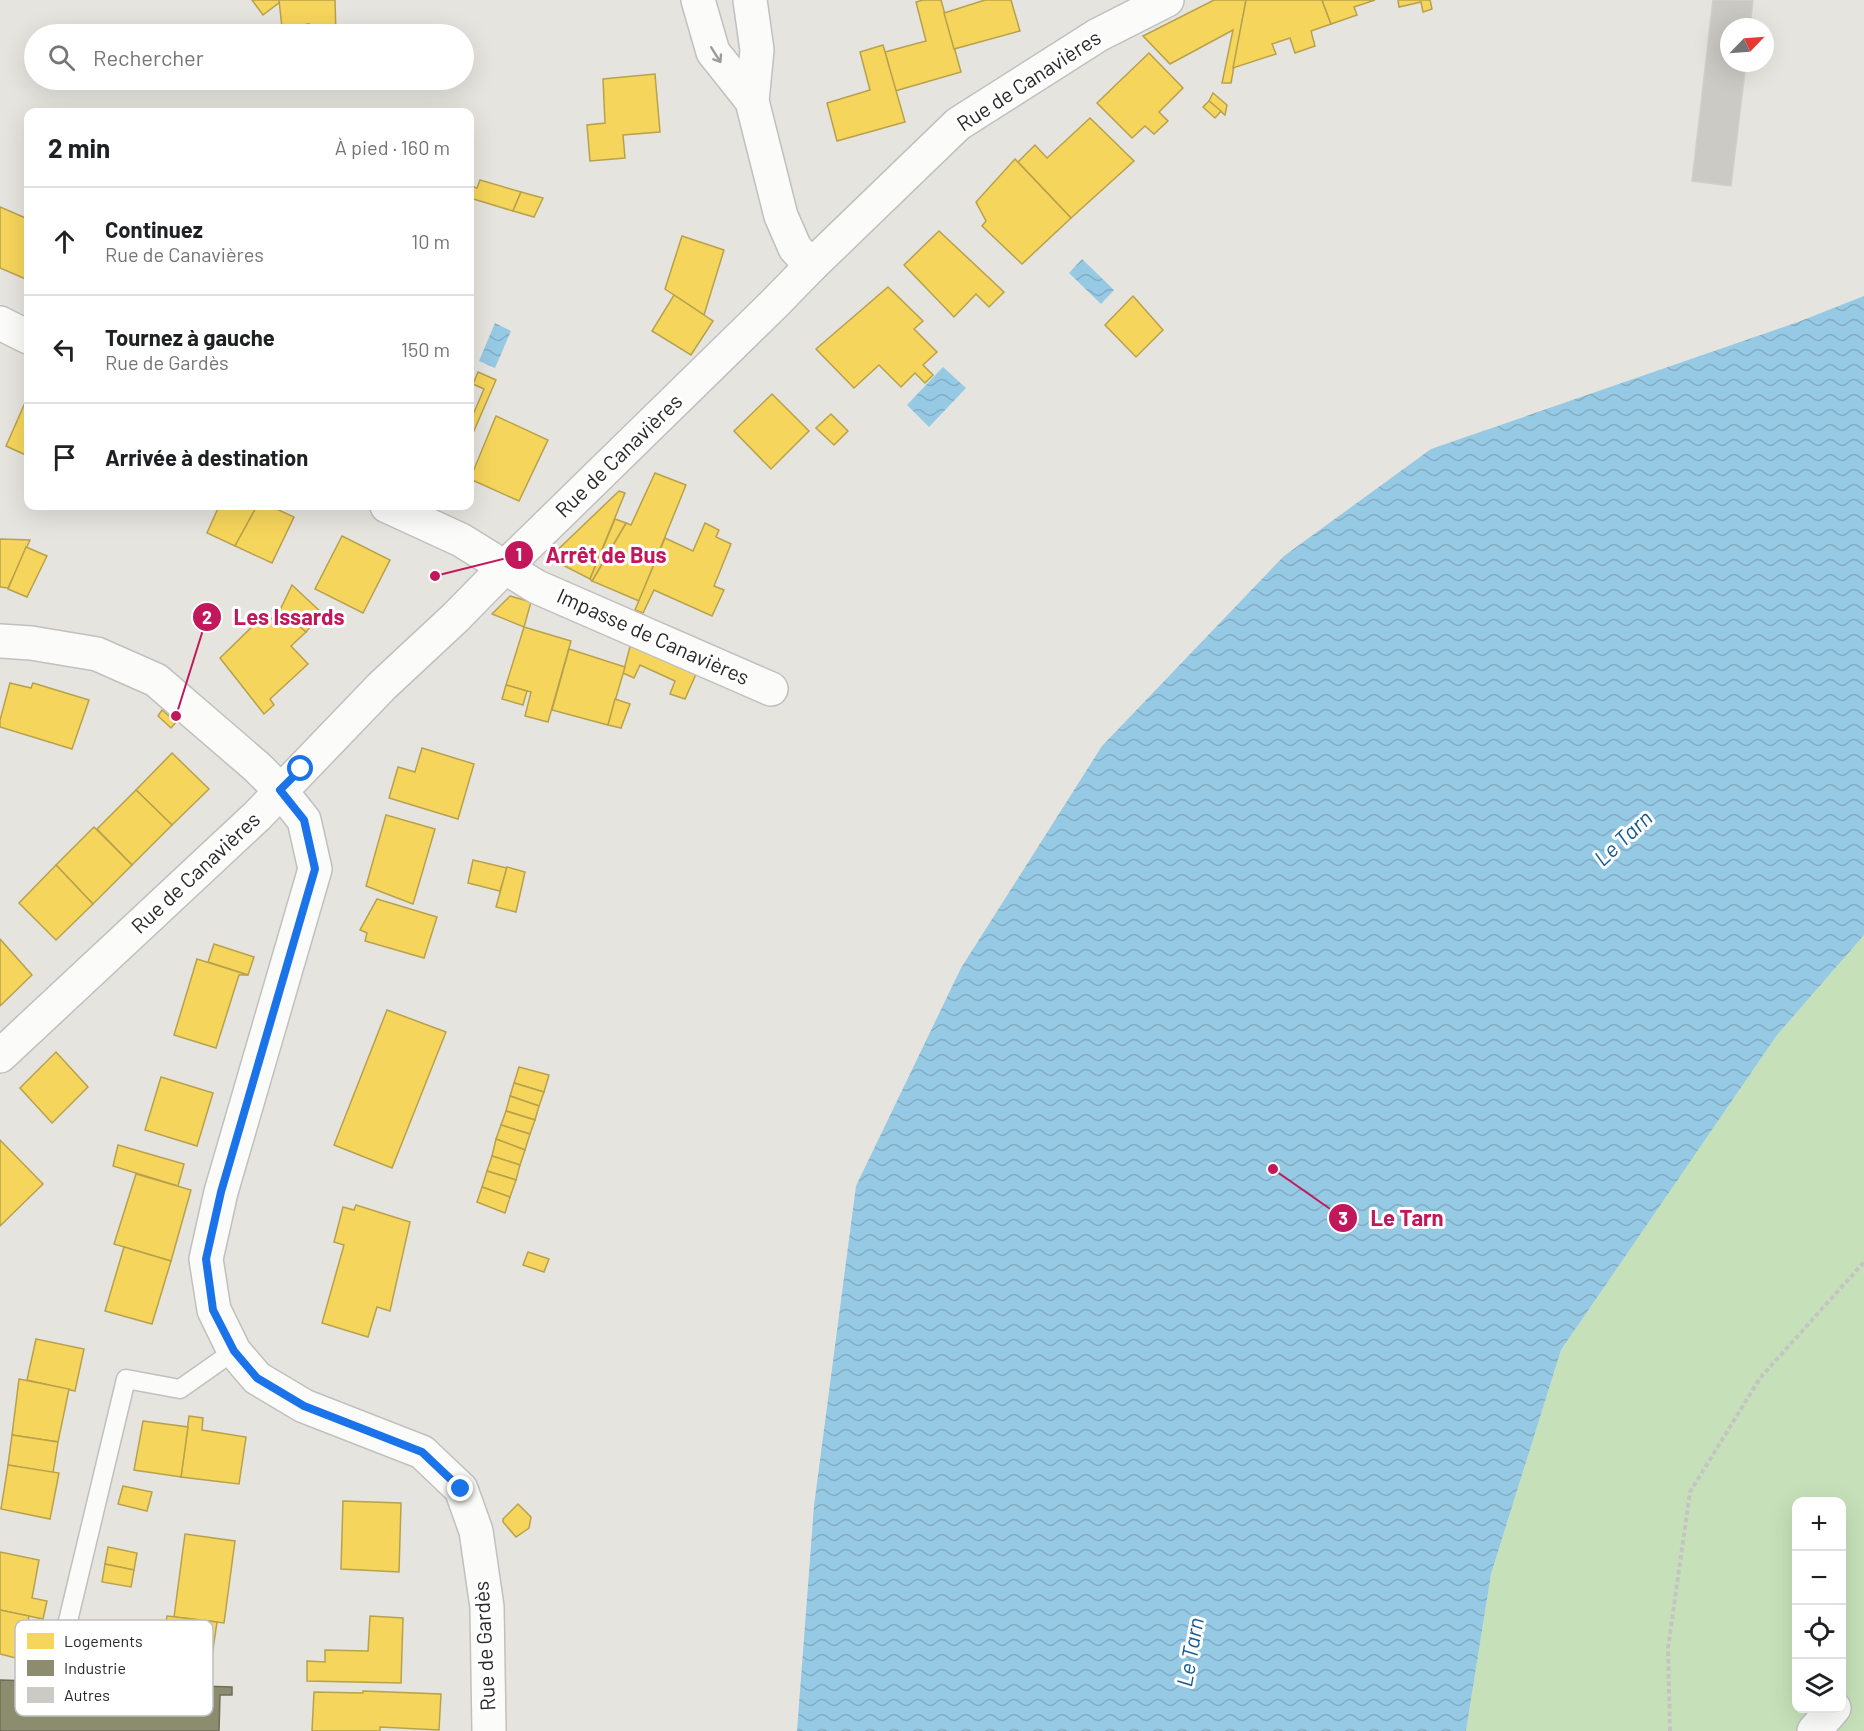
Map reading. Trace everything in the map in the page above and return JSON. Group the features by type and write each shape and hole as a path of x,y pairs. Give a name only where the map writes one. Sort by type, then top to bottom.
{"street":[{"path":"698,0 713,52 752,101"},
{"path":"750,0 757,50 752,101 781,216 795,248 811,266"},
{"name":"Rue de Canavières","path":"0,1056 257,816 382,686 455,618 958,124 1150,4"},
{"path":"0,323 24,335"},
{"name":"Impasse de Canavières","path":"396,510 461,540 537,587 771,689"},
{"name":"Rue de Gardès","path":"0,641 31,643 97,654 156,680 257,767 280,790 304,820 315,869 221,1192 206,1259 213,1310 234,1351 257,1378 304,1406 422,1452 461,1489 476,1531 487,1607 489,1731"},
{"path":"1814,1731 1830,1713"}],"lane":[{"path":"68,1620 126,1379 180,1389 234,1351"}],"path":[{"path":"1670,1731 1668,1648 1690,1492 1760,1378 1864,1262"}],"green space":[{"path":"1864,935 1864,1731 1466,1731 1491,1574 1561,1350 1777,1035"}],"water":[{"path":"1082,259 1114,290 1101,304 1069,273"},
{"path":"1864,296 1864,935 1777,1035 1561,1350 1491,1574 1466,1731 797,1731 814,1506 856,1186 961,968 1102,746 1284,556 1431,449 1798,322"},
{"path":"495,323 511,331 495,368 479,361"},
{"path":"943,367 966,388 929,427 907,405"}],"building: Logements":[{"path":"252,0 279,0 280,2 263,15"},
{"path":"279,0 335,0 336,24 282,24"},
{"path":"941,0 961,72 895,91 885,52 926,41 916,2"},
{"path":"985,0 1011,0 1020,31 954,49 944,13"},
{"path":"1214,0 1246,0 1231,83 1222,83 1233,30 1170,64 1143,36"},
{"path":"1246,0 1322,0 1331,24 1311,31 1315,46 1295,53 1290,38 1272,44 1276,54 1233,68"},
{"path":"1322,0 1375,0 1354,7 1357,15 1331,24"},
{"path":"1398,0 1430,0 1432,9 1423,12 1421,2 1399,7"},
{"path":"883,45 905,122 837,141 827,103 870,90 860,52"},
{"path":"1149,53 1183,88 1159,112 1168,121 1154,134 1145,126 1132,138 1097,103"},
{"path":"655,74 660,132 623,135 625,158 590,161 587,125 605,123 603,79"},
{"path":"1213,93 1227,105 1225,115 1209,101"},
{"path":"1209,101 1221,111 1215,118 1203,107"},
{"path":"1090,118 1134,161 1071,218 1018,162 1035,145 1047,158"},
{"path":"1015,159 1071,218 1022,264 982,226 986,221 976,202"},
{"path":"480,180 521,192 513,211 474,199 474,187 477,188"},
{"path":"521,192 543,198 534,217 513,211"},
{"path":"0,207 24,217 24,278 0,268"},
{"path":"939,231 1004,292 989,307 976,294 954,317 904,265"},
{"path":"682,236 724,250 704,315 665,289"},
{"path":"888,287 923,321 914,329 937,352 923,365 933,375 925,383 915,373 901,387 879,365 854,388 816,349"},
{"path":"674,295 713,321 691,355 652,331"},
{"path":"1133,296 1163,330 1136,357 1105,325"},
{"path":"478,372 496,380 474,431 474,412 484,389 474,384"},
{"path":"772,394 809,431 771,469 734,431"},
{"path":"24,405 24,454 6,446"},
{"path":"831,414 848,431 834,445 816,428"},
{"path":"496,416 548,440 519,501 474,481 474,469"},
{"path":"655,473 686,485 639,601 592,581 626,523 631,525"},
{"path":"619,491 625,493 590,579 549,558"},
{"path":"217,510 255,510 235,546 207,533"},
{"path":"255,510 279,510 294,517 272,563 235,546"},
{"path":"615,519 626,523 592,581 590,579"},
{"path":"705,523 719,530 716,537 731,544 714,586 724,590 712,616 654,590 643,613 635,610 665,538 693,551"},
{"path":"342,536 390,560 363,613 315,589"},
{"path":"0,539 30,540 8,588 0,587"},
{"path":"26,547 47,556 27,597 8,589"},
{"path":"292,585 322,613 306,632 280,610"},
{"path":"510,596 531,602 524,627 492,614"},
{"path":"280,610 306,632 291,646 308,664 270,699 274,705 264,714 220,658 262,617 268,622"},
{"path":"524,627 571,641 548,722 525,716 531,692 506,685"},
{"path":"631,643 697,672 685,699 670,694 675,681 640,665 634,678 623,673"},
{"path":"569,649 625,667 608,725 552,710"},
{"path":"10,683 31,688 33,683 89,700 72,749 0,727"},
{"path":"506,685 527,691 523,705 502,699"},
{"path":"615,699 630,704 621,728 608,725"},
{"path":"162,710 176,722 171,728 158,716"},
{"path":"422,748 474,764 458,819 389,798 398,767 415,772"},
{"path":"172,753 209,789 172,825 136,790"},
{"path":"136,790 172,825 132,865 97,829"},
{"path":"386,815 435,829 413,904 366,886"},
{"path":"94,827 132,865 93,904 56,865"},
{"path":"473,860 507,868 500,891 468,883"},
{"path":"56,865 93,904 56,940 19,903"},
{"path":"507,867 525,872 516,912 496,907"},
{"path":"377,899 437,917 424,958 365,941 367,933 360,930"},
{"path":"0,939 32,975 0,1006"},
{"path":"214,944 254,957 248,975 208,962"},
{"path":"197,959 248,975 239,975 216,1048 174,1035"},
{"path":"387,1010 446,1032 392,1168 334,1145"},
{"path":"56,1052 88,1087 52,1123 20,1088"},
{"path":"519,1067 549,1075 544,1092 514,1083"},
{"path":"161,1077 213,1093 197,1146 145,1130"},
{"path":"514,1083 544,1092 539,1106 510,1096"},
{"path":"510,1096 539,1106 535,1120 506,1111"},
{"path":"506,1111 535,1120 530,1134 501,1125"},
{"path":"501,1125 530,1134 525,1150 496,1139"},
{"path":"496,1139 525,1150 520,1165 492,1156"},
{"path":"0,1140 43,1184 0,1226"},
{"path":"118,1145 184,1164 178,1186 113,1166"},
{"path":"492,1156 520,1165 516,1180 487,1171"},
{"path":"487,1171 516,1180 510,1197 482,1187"},
{"path":"136,1174 191,1190 171,1261 114,1244"},
{"path":"482,1187 510,1197 505,1213 477,1202"},
{"path":"356,1205 410,1222 390,1311 377,1307 368,1337 322,1323 344,1245 334,1242 343,1207 354,1210"},
{"path":"124,1247 171,1261 152,1324 105,1311"},
{"path":"528,1252 549,1259 544,1272 523,1265"},
{"path":"36,1339 84,1349 75,1391 27,1380"},
{"path":"19,1379 69,1389 58,1442 12,1435"},
{"path":"189,1416 203,1418 202,1430 246,1437 239,1484 181,1477"},
{"path":"143,1421 188,1427 181,1477 134,1470"},
{"path":"12,1435 58,1442 53,1473 8,1465"},
{"path":"8,1465 59,1473 50,1519 1,1509"},
{"path":"123,1486 152,1492 147,1511 118,1504"},
{"path":"343,1501 401,1503 399,1572 341,1569"},
{"path":"518,1504 531,1517 529,1528 516,1537 503,1519"},
{"path":"185,1534 235,1541 224,1623 174,1617"},
{"path":"108,1547 137,1553 134,1570 105,1564"},
{"path":"0,1552 39,1560 32,1598 47,1601 43,1619 0,1610"},
{"path":"105,1564 134,1570 131,1587 102,1582"},
{"path":"0,1610 29,1616 28,1620 15,1620 15,1658 0,1654"},
{"path":"167,1616 200,1620 166,1620"},
{"path":"370,1616 403,1618 401,1683 307,1681 307,1661 325,1662 325,1650 368,1651"},
{"path":"213,1622 217,1622 213,1649"},
{"path":"363,1691 441,1694 439,1730 380,1727 380,1731 312,1731 314,1692 363,1693"}],"building: Industrie":[{"path":"0,1680 15,1680 15,1716 213,1716 213,1686 232,1687 232,1695 220,1695 219,1731 0,1731"}],"building: Autres":[{"path":"1713,0 1753,0 1751,18 1720,18 1720,72 1745,72 1731,186 1692,181"}],"place":[{"name":"Arrêt de Bus","path":"435,576"},
{"name":"Les Issards","path":"176,716"},
{"name":"Le Tarn","path":"1273,1169"}],"route":[{"path":"301,769 280,790 304,820 315,869 221,1192 206,1259 213,1310 234,1351 257,1378 304,1406 422,1452 461,1489"}]}
